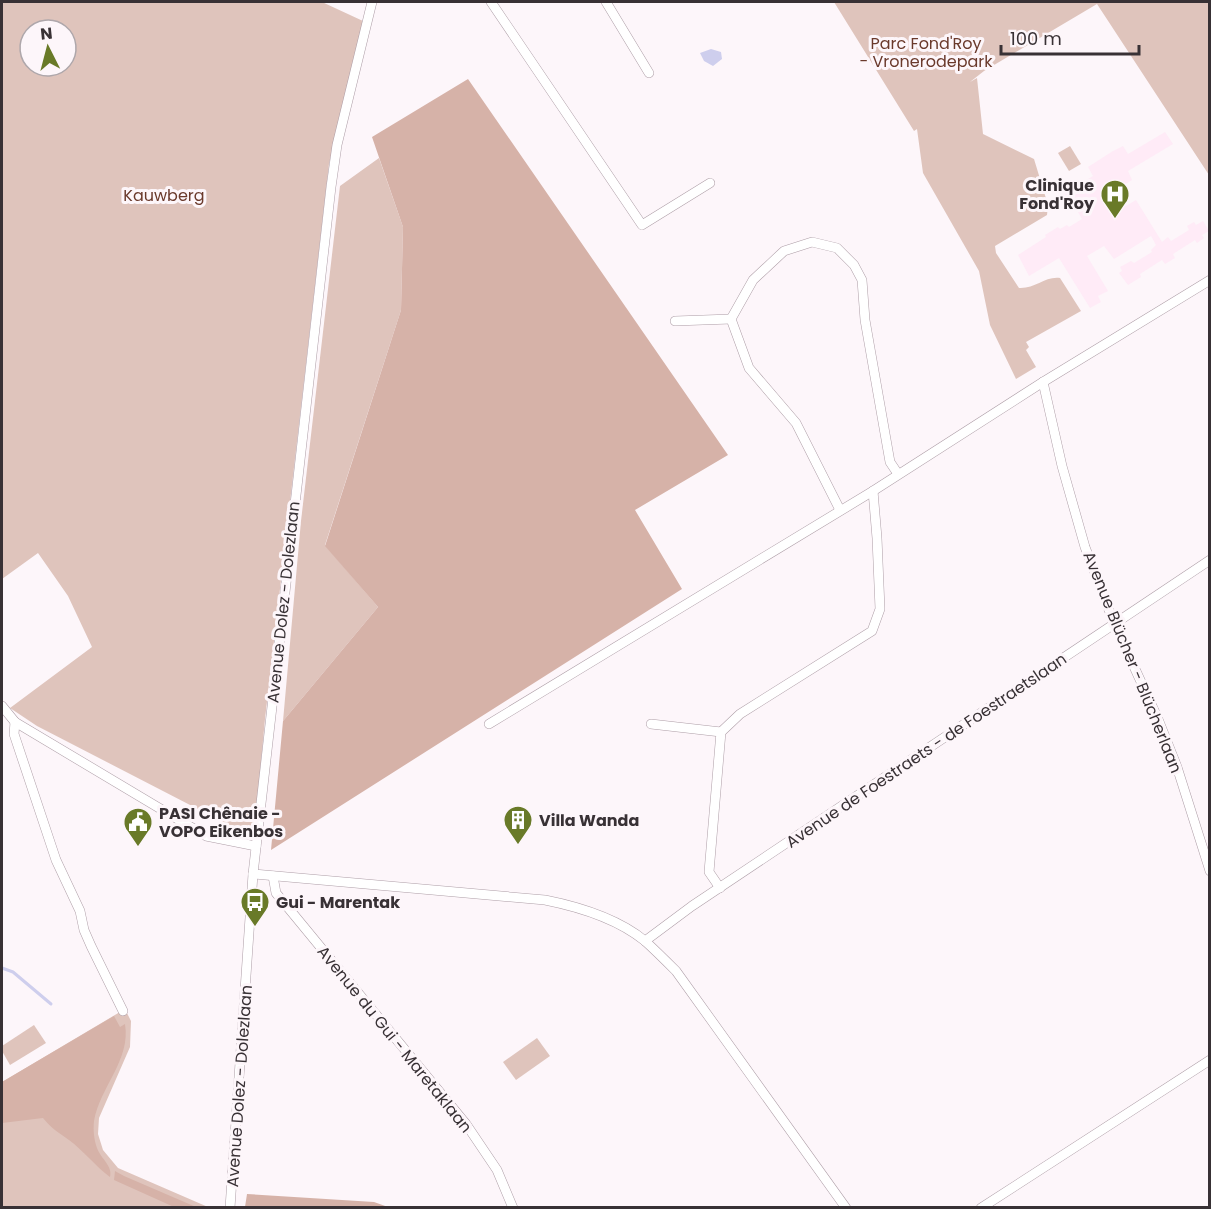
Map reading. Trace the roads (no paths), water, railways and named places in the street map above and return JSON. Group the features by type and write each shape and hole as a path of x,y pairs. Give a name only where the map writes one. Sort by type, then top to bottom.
{"street":[{"name":"Avenue Dolez - Dolezlaan","path":"230,1208 253,874 335,157 372,2"},
{"path":"491,2 642,225 710,183"},
{"path":"606,2 649,73"},
{"path":"840,510 796,423 749,368 731,319 753,280 784,251 812,242 837,248 854,265 862,280 865,320 890,462 898,474"},
{"path":"489,724 873,491 1043,382 1209,280"},
{"path":"675,321 731,319"},
{"name":"Avenue Blücher - Blücherlaan","path":"1043,382 1073,510 1114,624 1158,719 1177,767 1209,869"},
{"path":"720,888 709,872 721,732 740,714 872,631 880,609 873,491"},
{"path":"1207,562 1209,573"},
{"name":"Avenue de Foestraets - de Foestraetslaan","path":"645,941 720,888 1207,562"},
{"path":"2,706 15,722 206,836 256,846"},
{"path":"15,722 14,734 56,860 80,911 87,938 123,1011"},
{"path":"651,724 721,732"},
{"path":"253,874 545,900 574,906 602,916 645,941 676,971 846,1208"},
{"name":"Avenue du Gui - Maretaklaan","path":"273,876 276,893 466,1124 497,1170 513,1208"},
{"path":"981,1208 1209,1060"}],"water":[{"path":"711,49 721,52 722,59 713,66 704,61 700,53"}],"waterway":[{"path":"2,968 13,972 51,1004"}],"place":[{"name":"Clinique Fond'Roy","path":"1115,220"},
{"name":"Villa Wanda","path":"518,846"},
{"name":"PASI Chênaie - VOPO Eikenbos","path":"138,848"},
{"name":"Gui - Marentak","path":"255,928"}],"park label":[{"name":"Parc Fond'Roy - Vronerodepark","path":"926,52"},
{"name":"Kauwberg","path":"164,195"}]}
